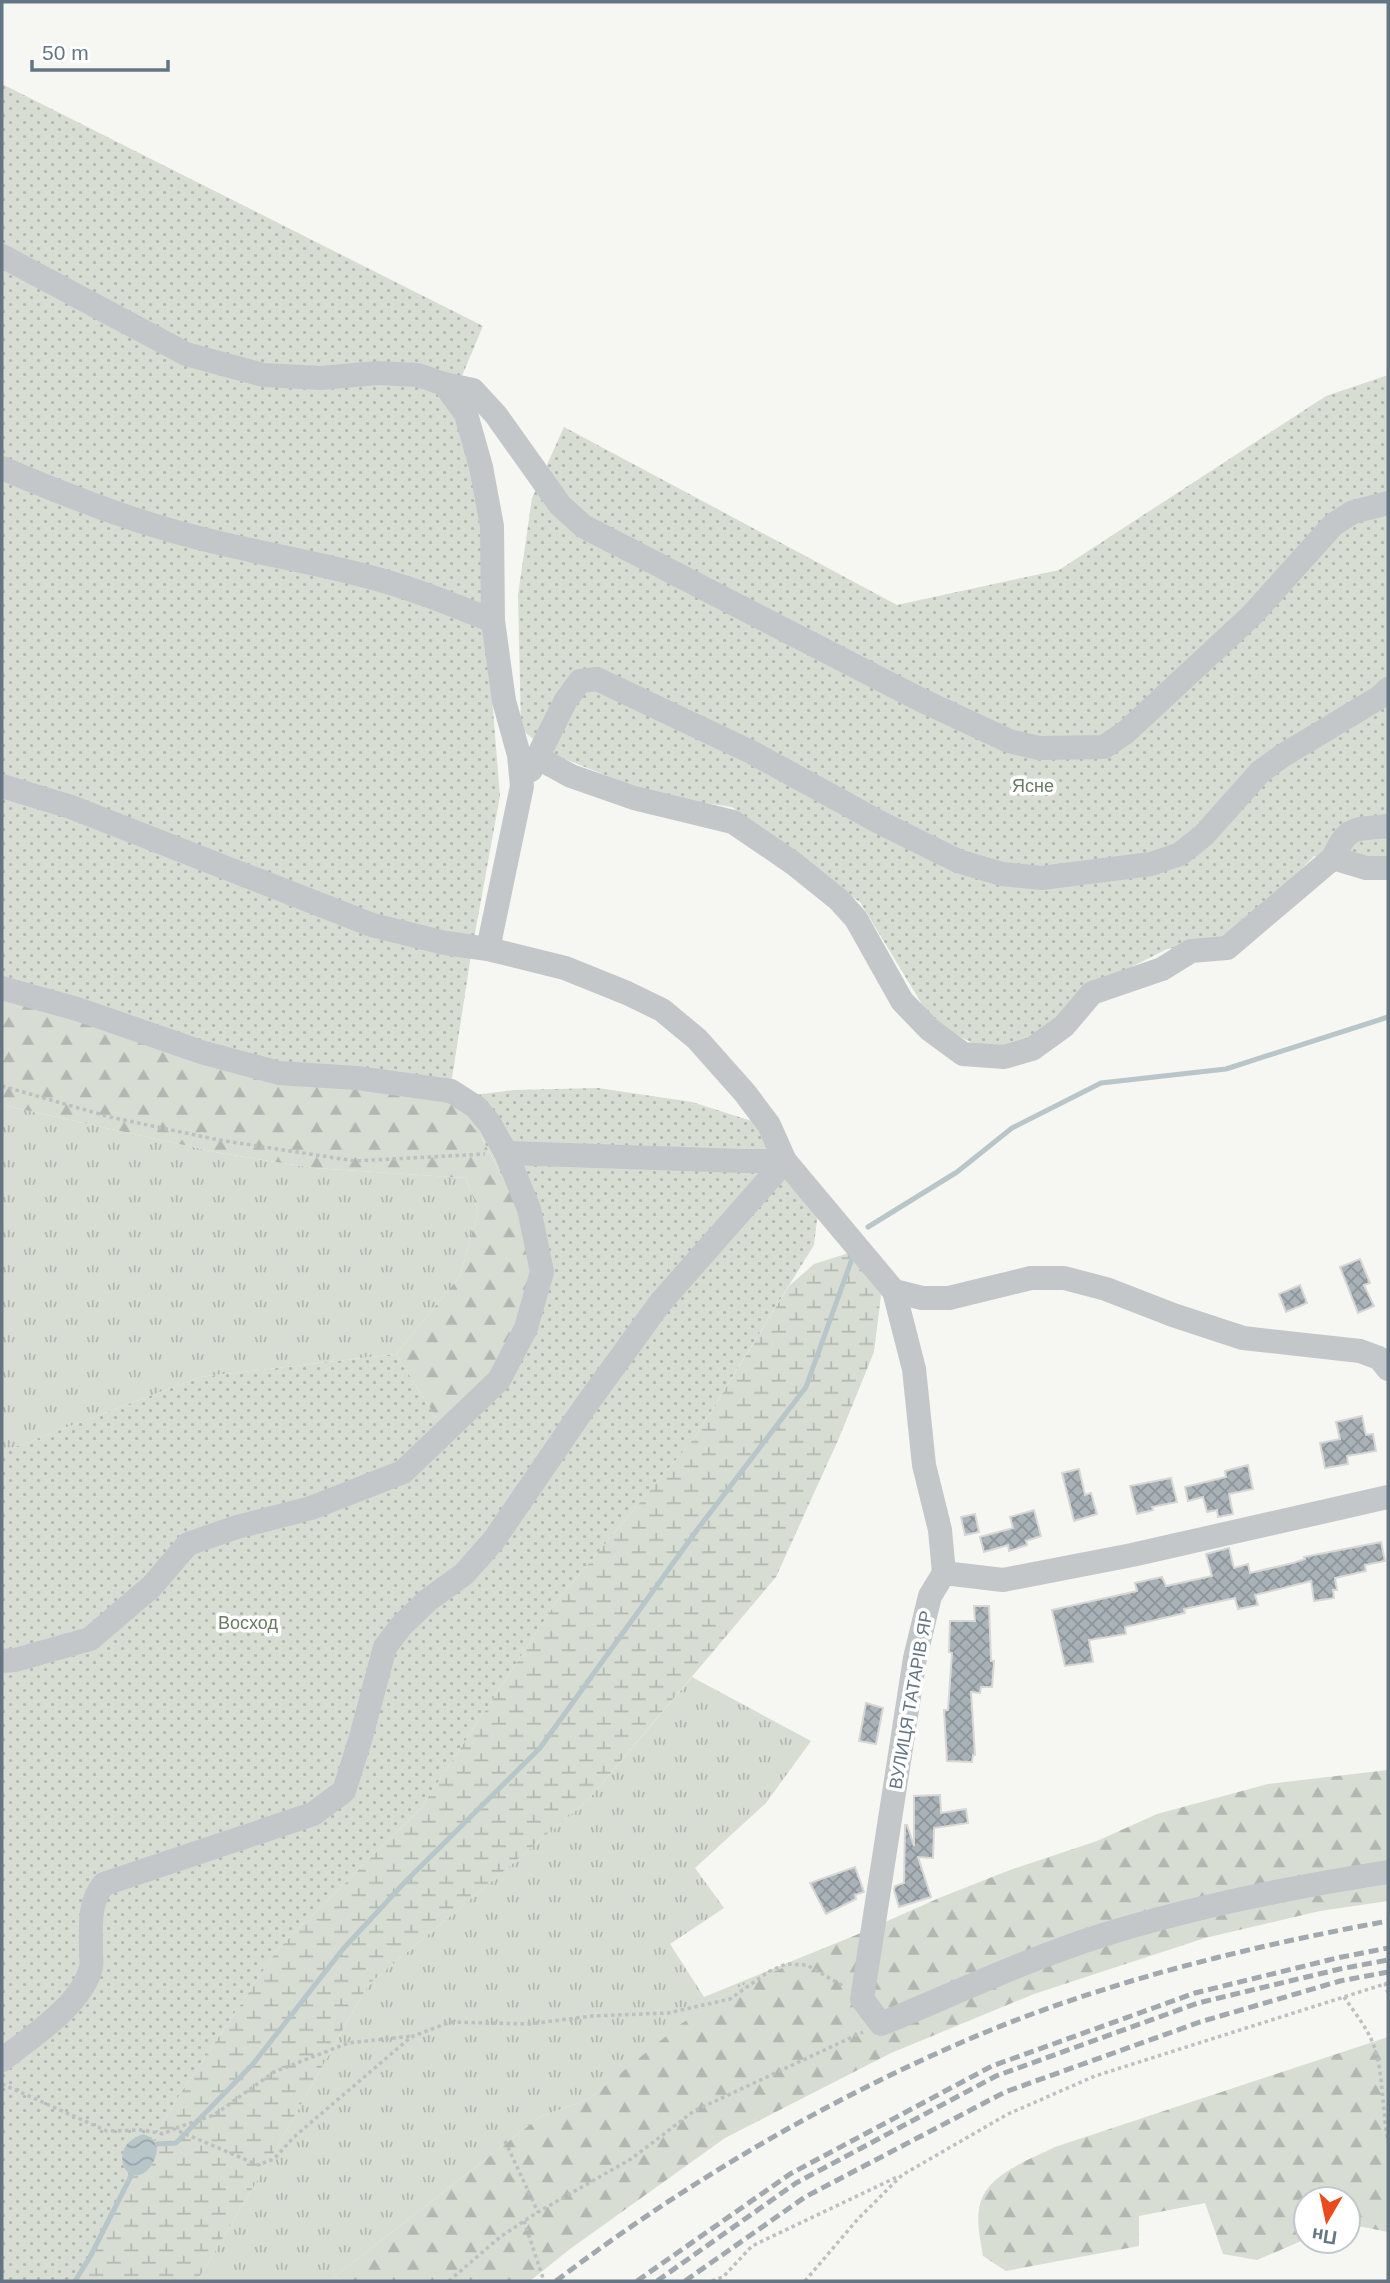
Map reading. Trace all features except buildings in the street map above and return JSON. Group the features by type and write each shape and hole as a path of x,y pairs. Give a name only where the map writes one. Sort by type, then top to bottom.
{"street":[{"path":"2,256 186,354 263,375 321,378 377,373 418,375 472,390 496,415 560,505 583,526 933,706 1009,741 1039,748 1104,747 1252,615 1334,525 1353,512 1388,503"},
{"path":"444,384 466,414 481,467 492,526 493,621 503,701 519,755 522,786 488,949"},
{"path":"2,468 82,502 167,530 262,554 359,574 427,594 493,621"},
{"path":"522,786 566,700 580,681 597,679 753,753 879,822 958,861 1002,874 1042,878 1150,864 1180,854 1204,835 1260,772 1380,697 1388,689"},
{"path":"538,758 571,776 634,798 733,822 793,863 848,909 870,941 902,1001 929,1029 963,1054 1004,1057 1032,1049 1065,1026 1092,993 1162,969 1191,951 1227,948 1333,858 1342,838 1357,829 1388,826"},
{"path":"2,786 71,807 372,925 565,968 662,1010 696,1039 745,1093 769,1125 785,1161 894,1291 914,1369 924,1465 940,1530 944,1573 1003,1580 1132,1555 1388,1497"},
{"path":"1333,858 1366,868 1388,868"},
{"path":"2,988 77,1009 201,1052 279,1073 357,1078 451,1091 476,1107 490,1124 506,1153 529,1209 542,1272 526,1328 499,1380 403,1472 311,1507 237,1527 188,1544 151,1587 90,1639 15,1660 2,1661"},
{"path":"506,1153 785,1161"},
{"path":"2,2060 54,2020 78,1993 91,1968 90,1924 95,1894 104,1884 313,1814 344,1791 362,1737 385,1647 419,1608 464,1574 494,1540 660,1303 785,1161"},
{"path":"894,1291 922,1298 950,1298 1031,1278 1064,1278 1107,1289 1243,1338 1360,1351 1379,1359 1388,1369"},
{"name":"ВУЛИЦЯ ТАТАРІВ ЯР","path":"862,1999 915,1658 930,1596 944,1573"},
{"path":"862,1999 881,2024 1021,1965 1100,1936 1154,1920 1287,1889 1388,1872"}],"path":[{"path":"2,1086 110,1117 219,1140 355,1161 506,1153"},
{"path":"174,2129 258,2165 274,2159 294,2137 411,2037 450,2022 529,2024 592,2016 668,2013 730,1999 768,1972 786,1964 807,1965 834,1979 862,1999"},
{"path":"712,2281 723,2277 752,2246 902,2175 1008,2114 1094,2076 1387,1983 1388,1993"},
{"path":"1344,1997 1365,2028 1375,2049 1388,2142"},
{"path":"449,2281 500,2237 631,2159 694,2111 881,2024"},
{"path":"2,2084 107,2131 143,2130 163,2134 214,2116 274,2072 348,2043 416,2035"},
{"path":"505,2141 538,2212"},
{"path":"805,2281 902,2175"},
{"path":"524,2221 544,2281"}],"green space":[{"path":"2,84 483,326 451,402 481,504 500,796 471,955 449,1098 377,1088 2,994"},
{"name":"Ясне","path":"1388,375 1388,858 1314,856 1233,940 1167,949 1088,989 1031,1043 991,1052 934,1024 860,902 820,875 732,807 657,796 550,753 521,729 518,595 532,498 564,427 897,605 1059,570 1326,396"},
{"path":"2,994 449,1098 479,1133 518,1206 536,1273 496,1369 440,1424 396,1354 460,1276 478,1211 466,1178 314,1168 220,1153 2,1105"},
{"name":"Восход","path":"598,1088 692,1102 755,1122 819,1203 814,1245 695,1437 557,1601 421,1808 277,1950 180,2094 153,2139 143,2134 126,2146 123,2162 132,2174 75,2281 2,2281 2,1452 200,1377 396,1354 440,1424 496,1369 536,1273 518,1206 482,1138 449,1098 514,1090"},
{"path":"2,1105 220,1153 314,1168 466,1178 478,1211 460,1276 396,1354 200,1377 2,1452"},
{"path":"855,1251 882,1287 874,1352 839,1438 776,1577 587,1801 368,1985 276,2149 197,2281 75,2281 132,2174 140,2175 157,2144 153,2139 180,2094 277,1950 421,1808 557,1601 695,1437 789,1286 814,1264"},
{"path":"692,1677 811,1741 766,1803 695,1868 724,1908 670,1944 704,1997 866,1931 735,1989 681,2025 589,2099 540,2117 329,2281 197,2281 276,2149 368,1985 587,1801"},
{"path":"1388,1770 1388,1901 1320,1911 1205,1938 1034,1994 891,2053 725,2138 570,2249 530,2281 329,2281 540,2117 589,2099 681,2024 735,1989 939,1898 1010,1870 1097,1841 1157,1814 1268,1784"},
{"path":"1388,2037 1388,2232 1362,2227 1362,2185 1292,2185 1292,2245 1257,2260 1223,2254 1205,2203 1139,2216 1139,2246 1006,2271 983,2256 978,2226 980,2203 988,2187 1005,2173 1055,2147"}],"water":[{"path":"143,2134 155,2142 157,2148 153,2163 143,2174 130,2174 122,2160 123,2152 128,2143"}],"waterway":[{"path":"868,1227 957,1172 1012,1128 1101,1083 1226,1069 1388,1017"},
{"path":"157,2144 176,2143 253,2064 343,1949 406,1881 540,1748 697,1530 806,1387 853,1256"},
{"path":"75,2281 132,2174"}],"railway":[{"path":"556,2281 648,2215 742,2155 840,2100 995,2028 1161,1972 1274,1944 1388,1921"},
{"path":"637,2281 790,2174 992,2066 1195,1993 1388,1948"},
{"path":"657,2281 796,2183 996,2076 1198,2003 1388,1960"},
{"path":"685,2281 805,2197 1005,2092 1200,2022 1340,1981 1388,1972"}]}
